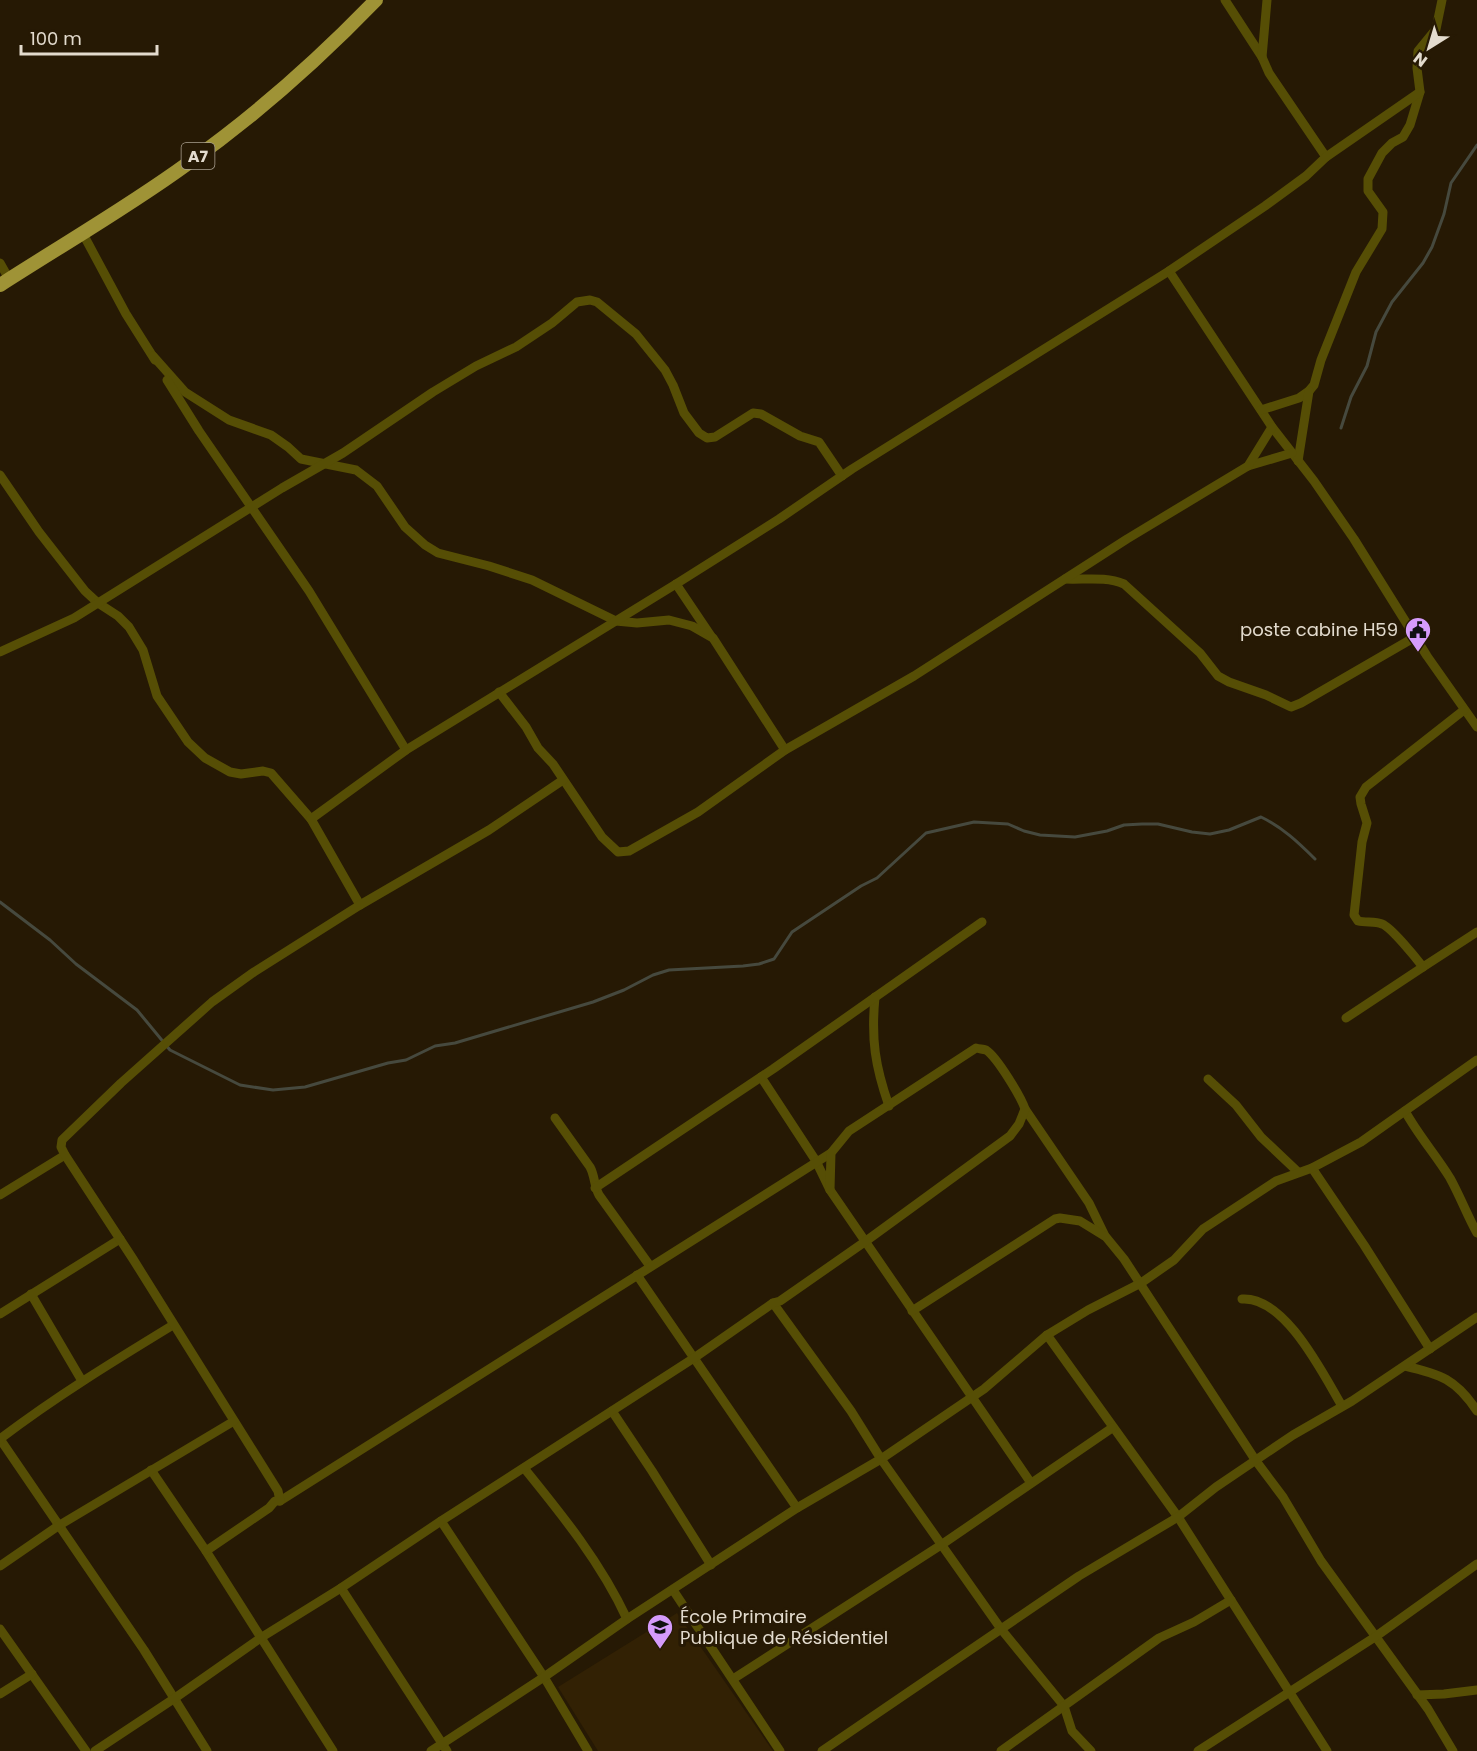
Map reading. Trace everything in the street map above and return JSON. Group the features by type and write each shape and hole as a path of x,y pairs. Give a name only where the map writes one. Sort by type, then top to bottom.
{"highway":[{"name":"A7","path":"4,282 187,165 275,96 348,30 376,0"}],"street":[{"path":"1225,0 1262,57 1269,73 1326,157"},
{"path":"1262,57 1267,0"},
{"path":"1261,410 1299,398 1314,385 1321,360 1356,272 1382,230 1383,212 1368,191 1370,173 1387,148 1406,134 1420,92 1417,69 1418,51 1436,29 1442,0"},
{"path":"311,819 406,750 676,584 842,476 1169,271 1282,194 1326,157 1420,92"},
{"path":"82,232 126,314 199,431 309,591 406,750"},
{"path":"0,263 4,282"},
{"path":"1169,271 1272,427 1354,539 1415,637 1477,727"},
{"path":"0,652 74,618 324,464 467,372 516,347 552,323 577,302 590,300 607,310 644,342 674,385 684,413 704,437 709,439 715,437 756,412 800,436 819,442 842,476"},
{"path":"153,356 185,392 235,424 271,435 301,459 347,467 367,478 381,490 405,527 432,549 446,556 489,566 532,580 616,621 637,623 669,620 692,626 713,638"},
{"path":"1298,461 1309,391"},
{"path":"1248,466 1272,427"},
{"path":"499,692 538,747 554,764 609,845 623,853 636,848 698,812 785,750 914,676 1248,466 1292,453"},
{"path":"0,475 39,532 85,591 129,627 143,650 161,703 188,742 205,758 230,772 241,774 263,771 271,773 311,819 360,905"},
{"path":"1065,579 1112,579 1124,584 1200,653 1218,676 1291,707 1415,637"},
{"path":"676,584 785,750"},
{"path":"1423,967 1390,928 1381,923 1358,921 1354,915 1366,822 1360,797 1366,787 1464,710"},
{"path":"280,1501 275,1485 65,1155 61,1147 63,1138 212,1002 360,905 489,830 563,780"},
{"path":"595,1188 760,1077 982,922"},
{"path":"1346,1018 1477,932"},
{"path":"875,997 872,1029 877,1071 889,1106"},
{"path":"206,1551 269,1508 275,1501 280,1501 831,1153 849,1131 976,1048 986,1050 1017,1090 1025,1109 1089,1203 1106,1237 1141,1283 1256,1461 1283,1497 1321,1561 1434,1718 1453,1751"},
{"path":"431,1751 445,1747 627,1619 797,1508 881,1459 997,1378 1047,1335 1088,1310 1141,1283 1174,1260 1203,1229 1276,1181 1312,1168 1361,1142 1477,1060"},
{"path":"760,1077 816,1161 830,1190 1031,1483"},
{"path":"1208,1079 1236,1105 1261,1137 1298,1172"},
{"path":"95,1751 262,1637 612,1412 773,1303 780,1301 1010,1136 1019,1124 1025,1109"},
{"path":"1405,1111 1450,1178 1477,1233"},
{"path":"555,1118 590,1167 594,1174 595,1188 614,1218 650,1266"},
{"path":"830,1190 831,1153"},
{"path":"0,1195 65,1155"},
{"path":"1312,1168 1430,1349"},
{"path":"912,1311 1055,1219 1080,1221 1106,1237"},
{"path":"0,1314 120,1239"},
{"path":"637,1275 797,1508"},
{"path":"31,1294 82,1381"},
{"path":"1242,1299 1257,1300 1282,1318 1307,1350 1342,1406"},
{"path":"773,1303 851,1411 881,1459 1001,1629 1064,1706 1072,1731 1091,1751"},
{"path":"822,1751 1079,1576 1178,1516 1216,1487 1293,1435 1405,1366 1477,1317"},
{"path":"173,1325 82,1381 0,1439 175,1698 207,1751"},
{"path":"1047,1335 1112,1428 1178,1516 1327,1751"},
{"path":"1405,1366 1448,1379 1466,1395 1477,1411"},
{"path":"612,1412 652,1470 711,1565"},
{"path":"0,1566 58,1526 234,1421"},
{"path":"733,1679 941,1545 1112,1428"},
{"path":"524,1468 603,1572 627,1619"},
{"path":"151,1470 262,1637 333,1751"},
{"path":"441,1521 544,1677 588,1751"},
{"path":"1205,1749 1289,1691 1375,1637 1477,1564"},
{"path":"341,1588 445,1747"},
{"path":"673,1590 780,1751"},
{"path":"1000,1751 1159,1638 1194,1622 1231,1600"},
{"path":"0,1629 86,1751"},
{"path":"0,1694 32,1674"},
{"path":"1418,1695 1477,1690"}],"shaded area":[{"name":"École Primaire Publique de Résidentiel","path":"677,1613 773,1751 598,1751 558,1687"}],"waterway":[{"path":"1341,428 1351,397 1367,366 1376,332 1392,302 1423,263 1432,247 1444,214 1451,183 1477,145"},
{"path":"0,902 137,1010 170,1050 240,1085 273,1090 305,1087 406,1060 435,1046 455,1043 593,1002 669,970 743,966 774,959 792,932 861,886 877,878 926,833 974,822 1008,824 1040,835 1075,837 1124,825 1142,824 1158,824 1210,834 1229,830 1261,817 1290,835 1315,859"}],"place":[{"name":"poste cabine H59","path":"1418,653"},
{"name":"École Primaire Publique de Résidentiel","path":"660,1650"}]}
